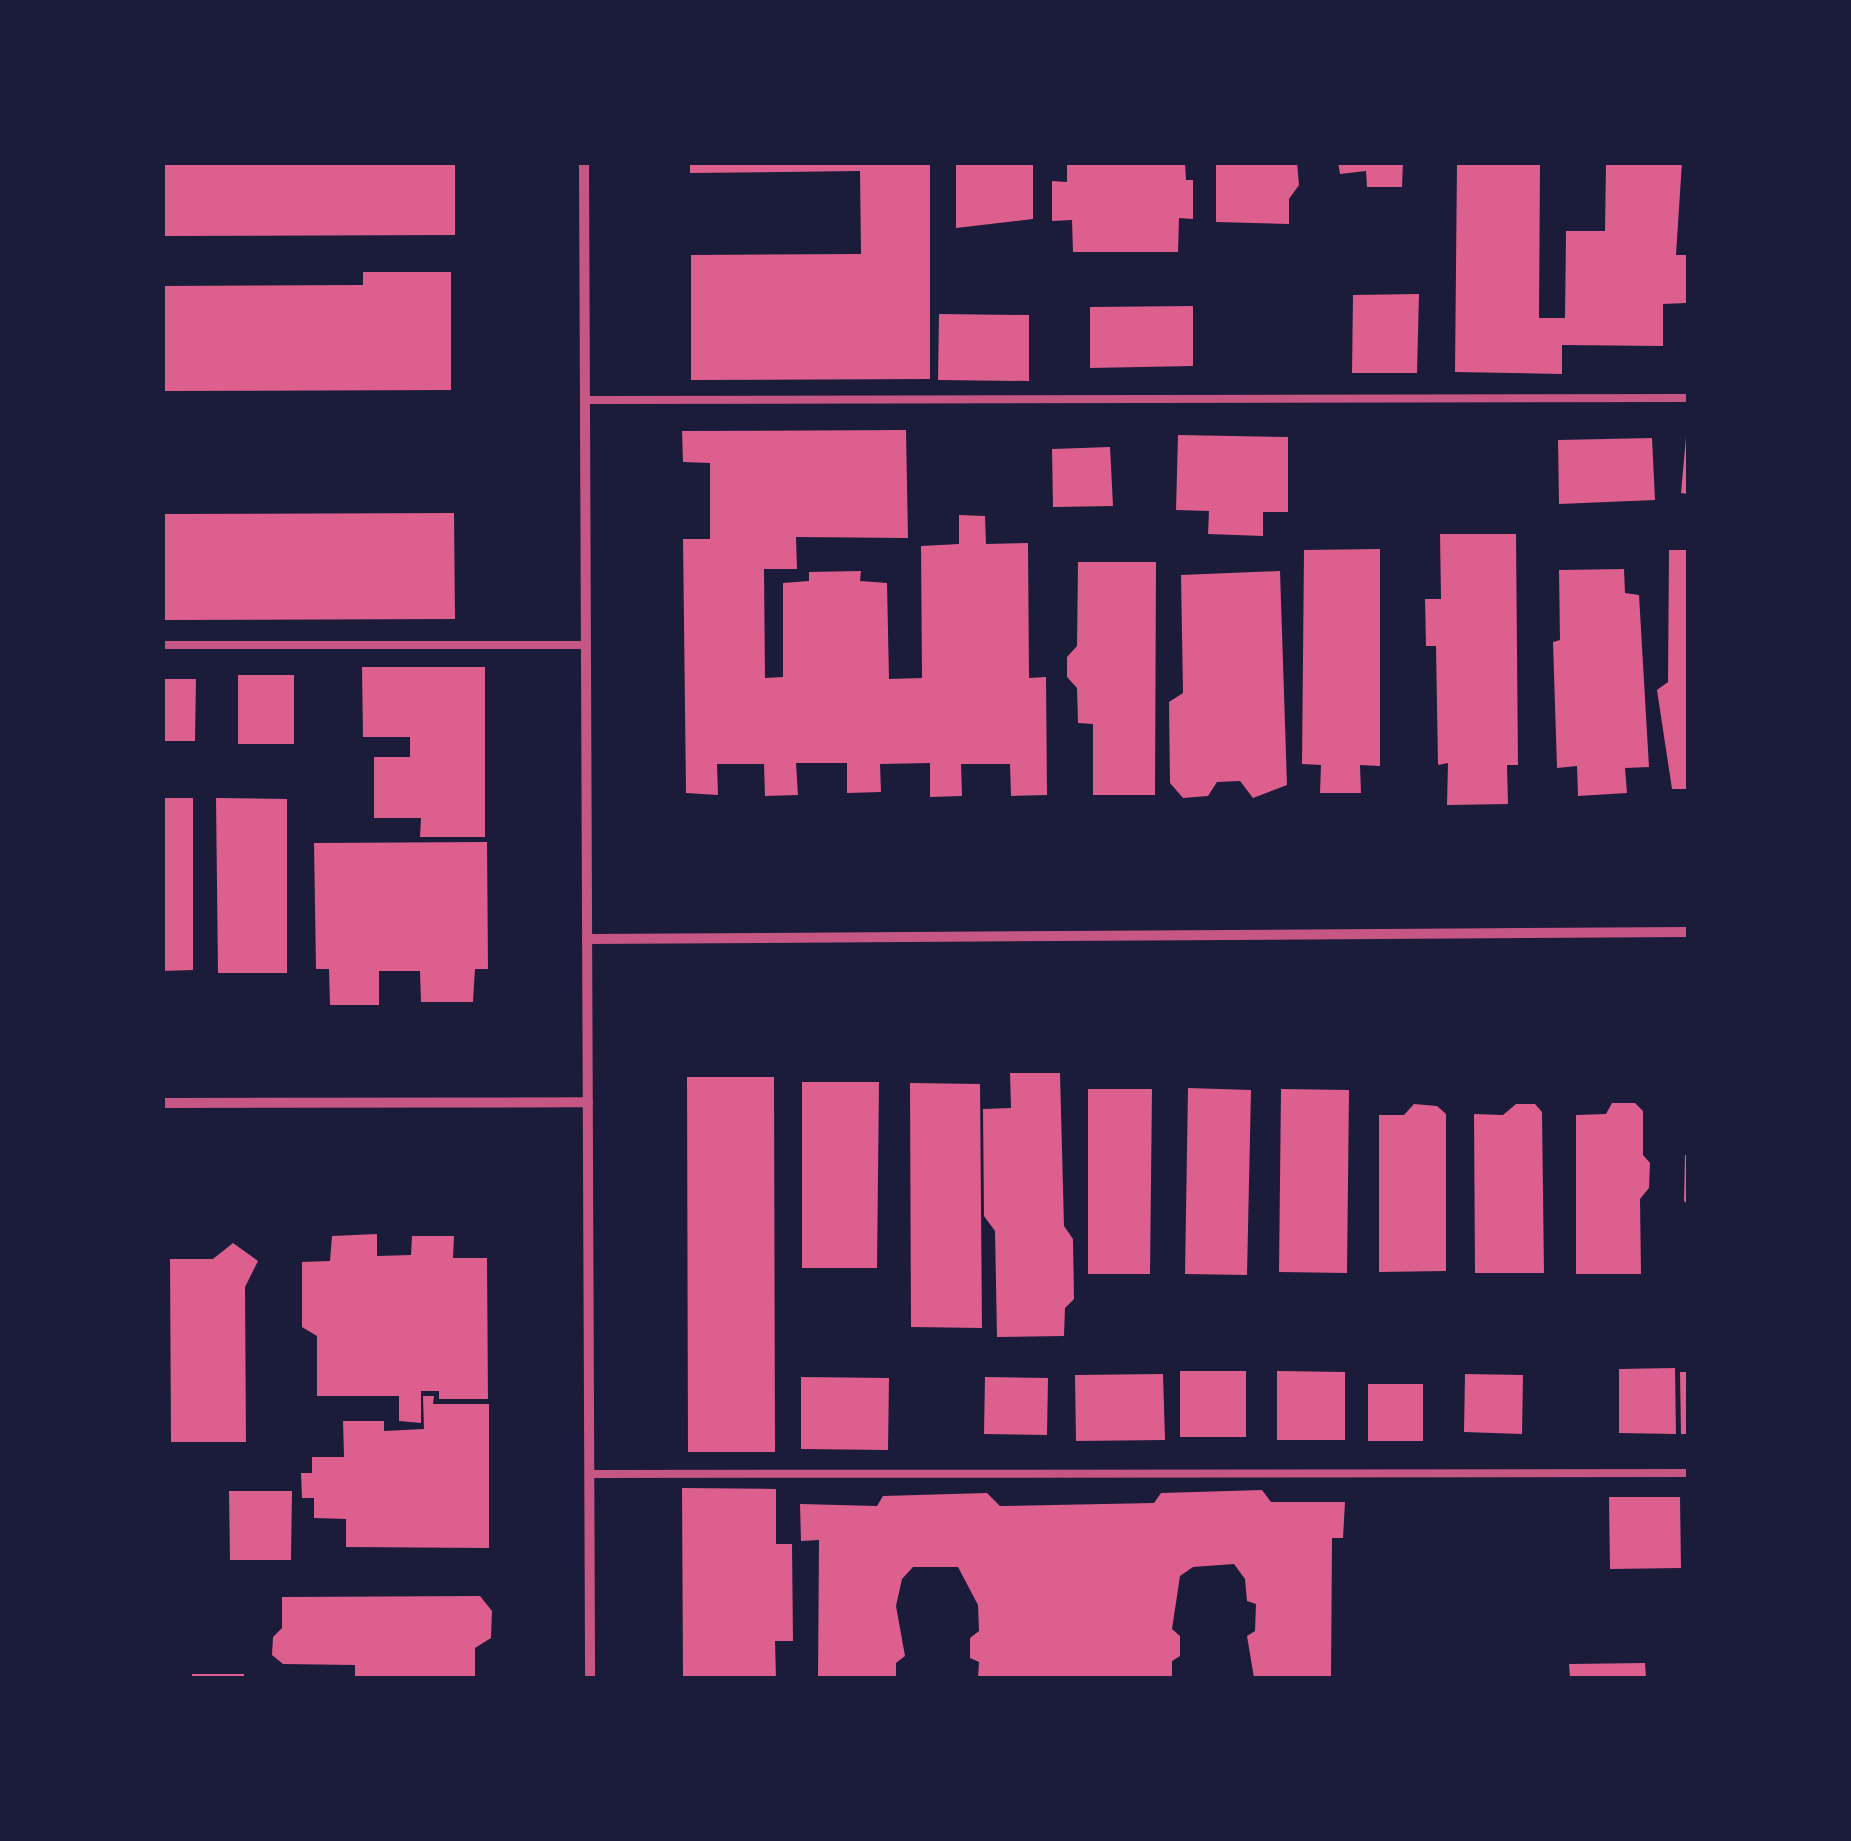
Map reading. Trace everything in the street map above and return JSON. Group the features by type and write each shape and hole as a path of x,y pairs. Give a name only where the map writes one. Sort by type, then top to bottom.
{"street":[{"path":"584,162 590,1678"},
{"path":"588,938 1688,932"},
{"path":"162,1103 588,1102"}],"lane":[{"path":"585,400 1688,398"},
{"path":"162,645 586,645"},
{"path":"590,1474 1688,1473"}],"building":[{"path":"162,162 455,162 455,235 162,236"},
{"path":"690,162 930,162 930,379 691,380 691,255 861,254 860,171 690,173"},
{"path":"956,162 1033,162 1033,219 956,228"},
{"path":"1067,162 1185,162 1186,180 1193,180 1193,219 1179,218 1178,252 1073,252 1072,220 1052,221 1052,181 1067,182"},
{"path":"1216,162 1297,162 1299,185 1289,199 1289,224 1216,222"},
{"path":"1338,162 1403,162 1402,187 1367,187 1366,171 1340,174"},
{"path":"1457,162 1540,162 1539,318 1565,318 1566,231 1605,231 1606,162 1682,162 1676,255 1686,255 1686,303 1663,304 1663,346 1562,345 1562,374 1455,372"},
{"path":"363,272 451,272 451,390 162,391 162,286 363,285"},
{"path":"1419,294 1417,373 1352,373 1353,295"},
{"path":"1193,306 1193,366 1090,368 1090,307"},
{"path":"939,314 1029,315 1029,381 938,380"},
{"path":"906,430 908,538 796,537 797,569 764,569 765,678 783,677 783,583 809,581 809,572 861,571 860,581 887,583 889,679 922,678 921,546 959,544 959,515 985,516 986,544 1028,543 1029,678 1046,677 1047,795 1011,796 1010,764 961,764 962,796 930,797 930,763 880,764 881,792 847,793 847,763 796,763 798,795 765,796 764,764 717,764 718,795 686,793 683,539 710,539 710,463 683,462 682,431"},
{"path":"1178,435 1288,437 1288,512 1263,512 1263,536 1208,534 1209,511 1176,510"},
{"path":"1688,437 1688,494 1681,493"},
{"path":"1652,438 1655,500 1559,504 1558,440"},
{"path":"1110,447 1113,506 1053,507 1052,449"},
{"path":"454,513 455,619 162,620 162,514"},
{"path":"1440,534 1516,534 1518,765 1507,765 1508,804 1447,805 1448,763 1438,765 1436,646 1426,646 1425,599 1441,599"},
{"path":"1380,549 1380,766 1360,765 1361,793 1320,793 1321,765 1302,764 1304,550"},
{"path":"1669,550 1688,550 1688,789 1672,789 1657,690 1668,682"},
{"path":"1078,562 1156,562 1155,795 1093,795 1093,724 1078,723 1077,688 1067,677 1067,657 1077,646"},
{"path":"1624,569 1625,593 1639,595 1649,767 1625,768 1627,793 1578,796 1577,766 1557,768 1553,642 1560,640 1559,570"},
{"path":"1280,571 1287,785 1253,798 1240,781 1217,782 1208,796 1183,798 1170,783 1169,702 1183,693 1181,575"},
{"path":"362,667 485,667 485,837 420,837 421,818 374,818 374,757 410,757 410,737 363,737"},
{"path":"238,675 294,675 294,744 238,744"},
{"path":"162,679 196,679 195,741 162,741"},
{"path":"162,798 193,798 193,970 162,971"},
{"path":"216,798 287,799 287,973 218,973"},
{"path":"487,842 488,969 475,969 473,1002 421,1002 420,971 379,971 379,1005 330,1005 329,969 316,969 314,843"},
{"path":"1010,1073 1060,1073 1064,1226 1073,1239 1074,1299 1065,1308 1064,1336 997,1337 995,1231 984,1216 983,1109 1011,1108"},
{"path":"687,1077 774,1077 775,1452 688,1452"},
{"path":"802,1082 879,1082 877,1268 802,1268"},
{"path":"910,1083 980,1084 982,1328 911,1327"},
{"path":"1188,1088 1251,1090 1247,1275 1185,1274"},
{"path":"1088,1089 1152,1089 1150,1274 1088,1274"},
{"path":"1281,1089 1349,1090 1347,1273 1279,1272"},
{"path":"1612,1103 1635,1103 1643,1111 1643,1155 1650,1163 1649,1188 1640,1199 1641,1274 1576,1274 1576,1115 1606,1114"},
{"path":"1414,1104 1437,1106 1446,1114 1446,1271 1379,1272 1379,1115 1404,1115"},
{"path":"1516,1104 1535,1104 1542,1112 1544,1273 1475,1273 1474,1114 1503,1115"},
{"path":"1688,1155 1688,1204 1684,1201"},
{"path":"377,1234 377,1256 411,1255 412,1236 454,1236 453,1258 487,1258 488,1399 439,1399 439,1391 421,1391 421,1423 399,1421 399,1396 317,1396 317,1336 302,1327 302,1262 330,1261 332,1236"},
{"path":"233,1243 258,1261 245,1287 246,1442 171,1442 170,1259 213,1259"},
{"path":"1675,1368 1676,1434 1619,1433 1619,1369"},
{"path":"1180,1371 1246,1371 1246,1437 1180,1437"},
{"path":"1277,1371 1345,1372 1345,1440 1277,1440"},
{"path":"1680,1372 1688,1372 1688,1434 1681,1434"},
{"path":"1163,1374 1165,1440 1076,1441 1075,1375"},
{"path":"1465,1374 1523,1375 1522,1434 1464,1432"},
{"path":"801,1377 889,1378 888,1450 801,1449"},
{"path":"985,1377 1048,1378 1047,1435 984,1434"},
{"path":"1368,1384 1423,1384 1423,1441 1368,1441"},
{"path":"423,1396 434,1396 433,1404 489,1404 489,1548 346,1547 346,1519 314,1518 314,1498 302,1498 301,1473 312,1473 312,1457 344,1457 343,1421 384,1421 384,1431 424,1429"},
{"path":"682,1488 776,1489 776,1544 792,1544 793,1641 775,1641 776,1678 683,1678"},
{"path":"1262,1490 1271,1502 1345,1502 1343,1538 1332,1538 1331,1678 1254,1678 1247,1636 1255,1631 1256,1604 1247,1601 1245,1579 1234,1564 1193,1567 1180,1576 1172,1629 1180,1636 1180,1656 1172,1661 1172,1678 978,1678 979,1662 970,1658 970,1638 979,1631 978,1605 958,1567 913,1567 902,1579 896,1606 905,1656 896,1663 896,1678 818,1678 819,1540 801,1541 800,1504 877,1506 883,1496 987,1493 1000,1506 1154,1503 1161,1493"},
{"path":"229,1491 292,1491 291,1560 230,1560"},
{"path":"1609,1497 1680,1497 1681,1568 1610,1569"},
{"path":"480,1596 492,1611 491,1638 475,1648 475,1678 355,1678 355,1665 283,1664 272,1655 273,1637 282,1628 282,1597"},
{"path":"1645,1663 1646,1678 1570,1678 1569,1664"},
{"path":"192,1674 244,1674 244,1678 192,1678"}]}
